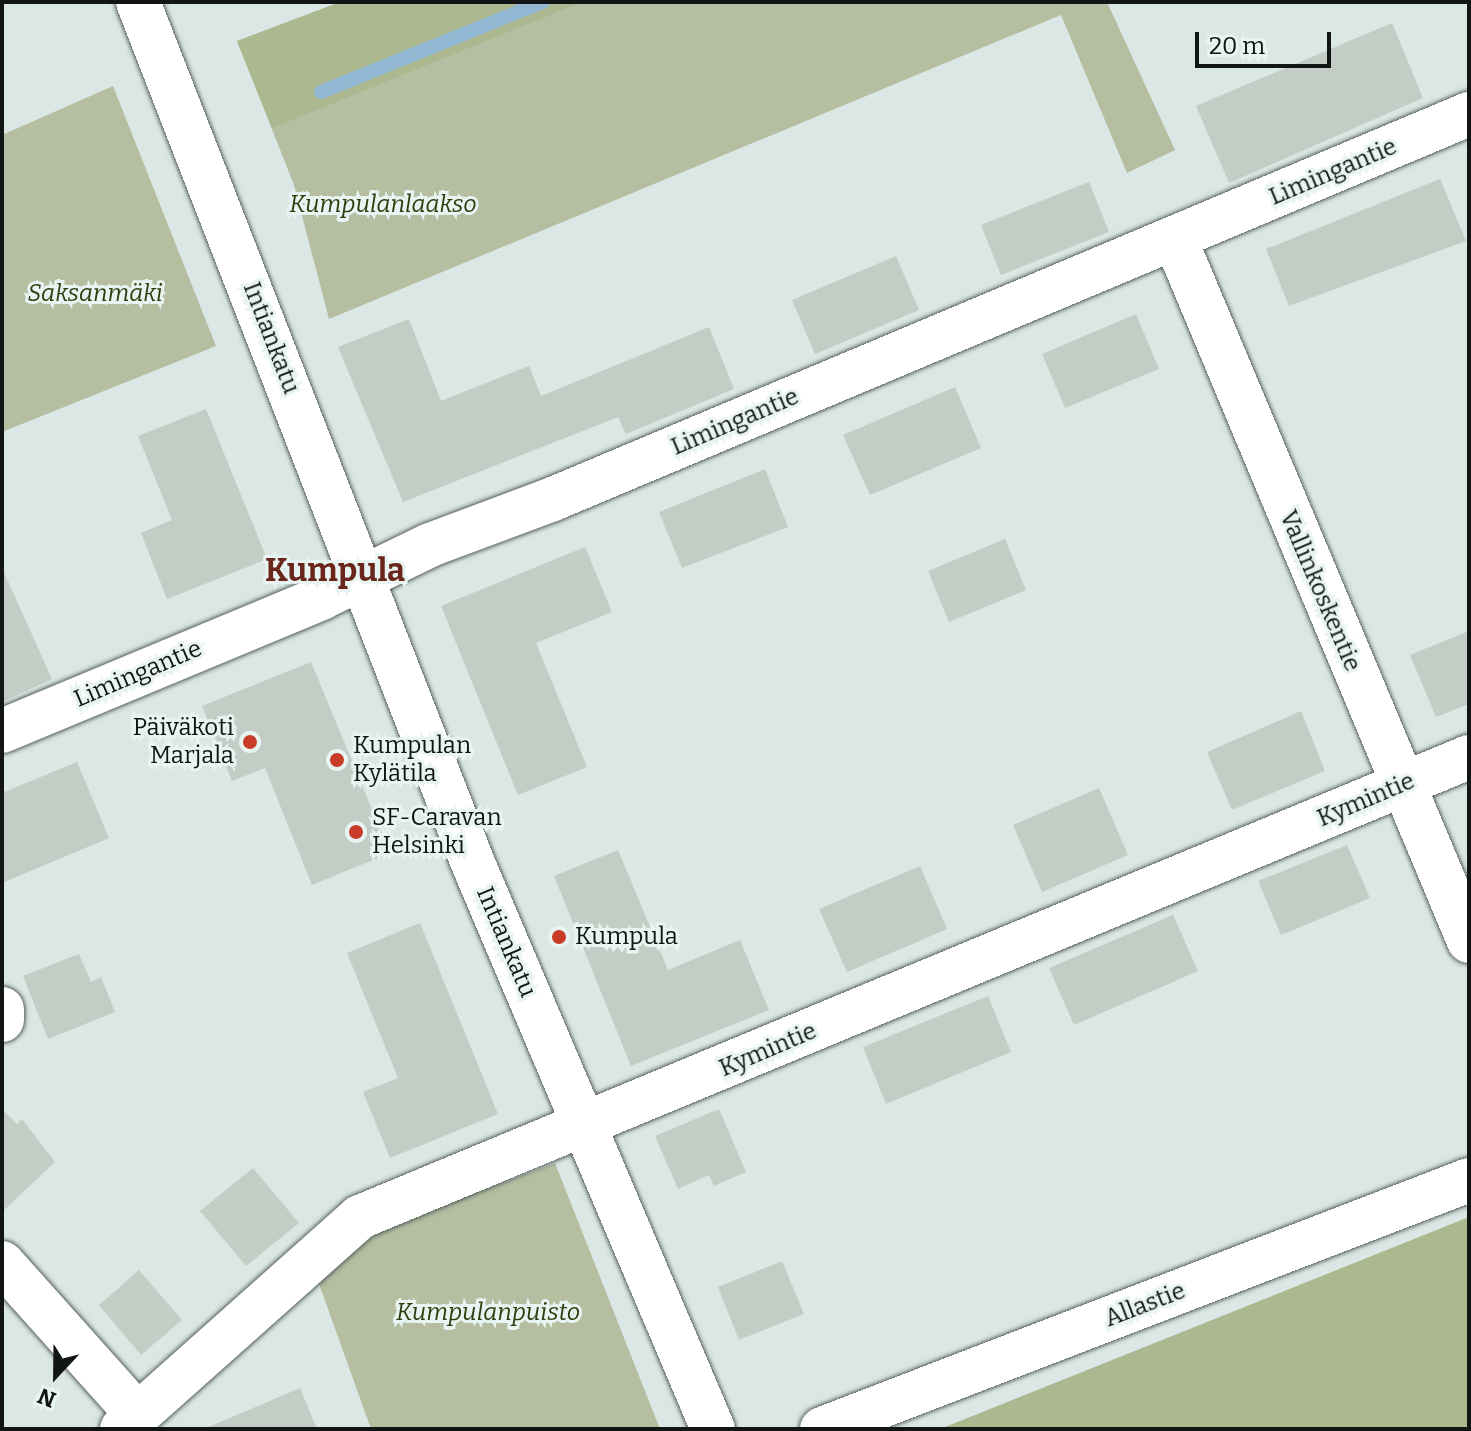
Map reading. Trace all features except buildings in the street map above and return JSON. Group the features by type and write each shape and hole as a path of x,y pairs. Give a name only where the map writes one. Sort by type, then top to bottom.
{"street":[{"name":"Intiankatu","path":"138,2 472,861 713,1429"},
{"name":"Limingantie","path":"2,731 361,577 1469,114"},
{"name":"Vallinkoskentie","path":"1175,239 1469,941"},
{"name":"Kymintie","path":"130,1422 360,1217 1469,757"},
{"path":"2,1009 2,1020"},
{"name":"Allastie","path":"822,1429 1469,1180"},
{"path":"2,1263 130,1422"}],"green space":[{"path":"340,2 582,2 272,128 237,41"},
{"name":"Kumpulanlaakso","path":"342,2 1107,2 1175,150 1127,173 1061,15 329,319 294,185 237,41"},
{"name":"Saksanmäki","path":"113,86 216,346 2,432 2,135"},
{"name":"Kumpulanpuisto","path":"555,1163 660,1429 371,1429 318,1281 383,1228"},
{"path":"1469,1217 1469,1429 940,1429"}],"waterway":[{"path":"321,92 543,2"}],"place":[{"name":"Päiväkoti Marjala","path":"250,742"},
{"name":"Kumpulan Kylätila","path":"337,760"},
{"name":"SF-Caravan Helsinki","path":"356,832"},
{"name":"Kumpula","path":"559,937"}],"district":[{"name":"Kumpula","path":"335,570"}]}
